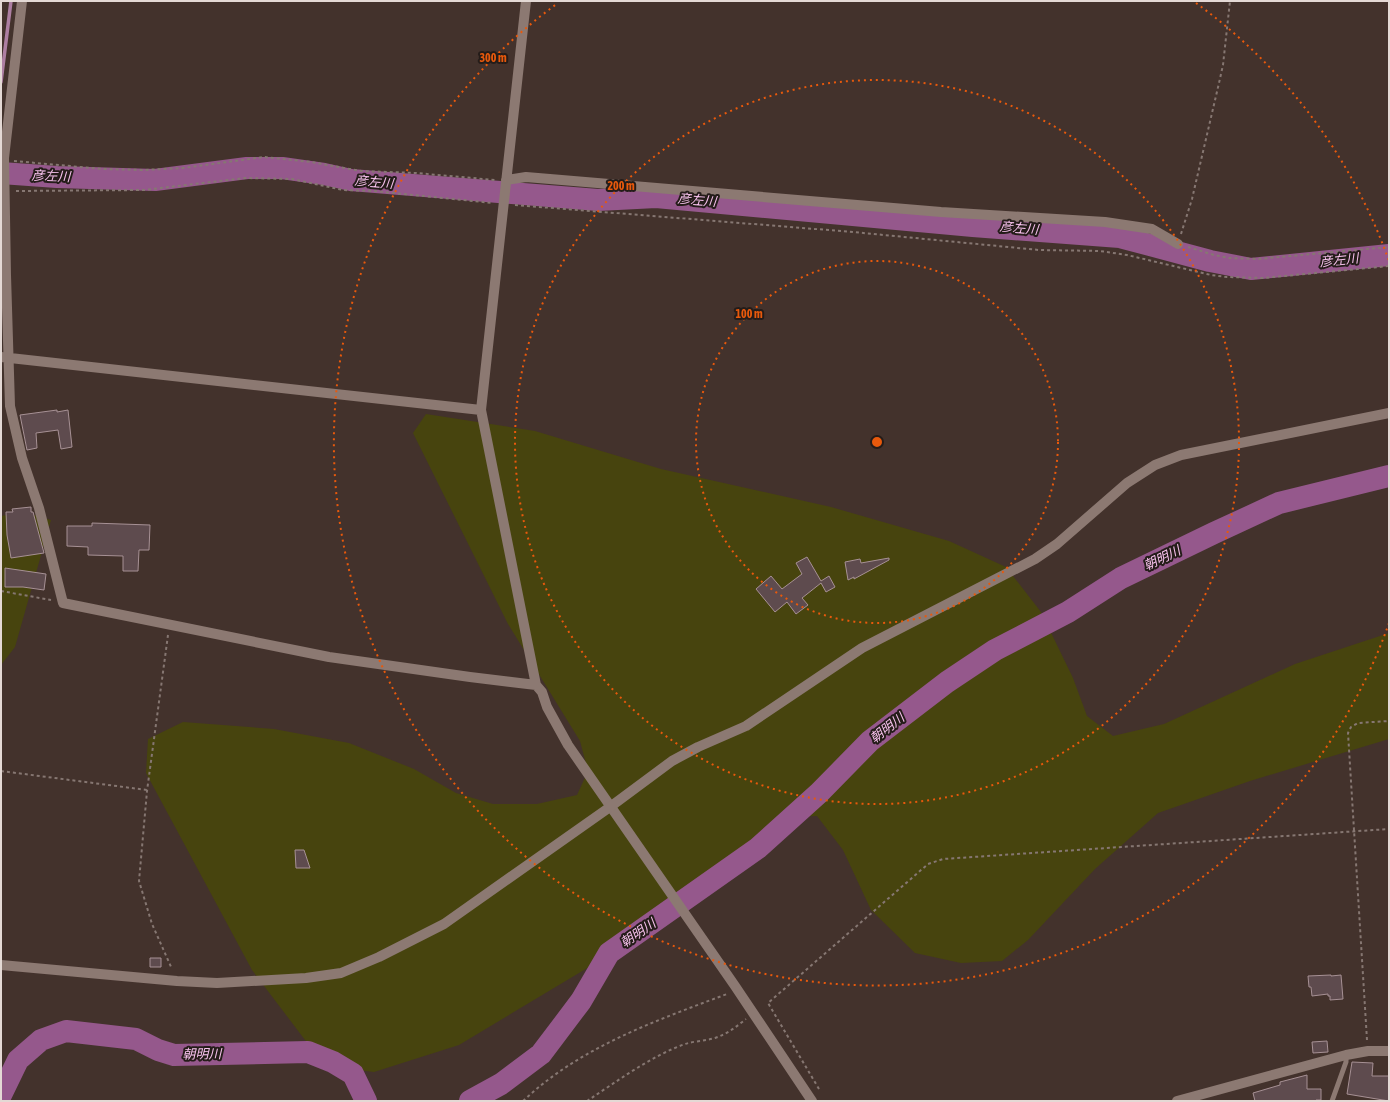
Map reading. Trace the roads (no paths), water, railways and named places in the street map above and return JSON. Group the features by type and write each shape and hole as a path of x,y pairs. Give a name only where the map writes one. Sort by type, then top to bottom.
{"street":[{"path":"22,1 4,160 5,357 10,406 22,458 39,508 63,603 329,656 470,677 536,685"},
{"path":"526,1 481,410 536,685 542,692 547,707 559,731 619,821 737,988 752,1015 812,1101"},
{"path":"506,182 526,177 941,212 1105,222 1152,229 1178,244"},
{"path":"5,357 481,410"},
{"path":"1,964 177,981 217,983 306,978 341,973 379,957 444,924 610,807 672,761 698,747 746,726 862,648 1035,559 1057,544 1127,483 1155,465 1181,455 1389,412"},
{"path":"1177,1101 1346,1055 1368,1051 1389,1051"}],"lane":[{"path":"1332,1101 1346,1062 1346,1055"}],"waterway":[{"path":"1,82 11,1"},
{"name":"彦左川","path":"1,173 57,177 155,180 247,168 282,168 324,174 351,180 598,200 656,197 973,226 1120,237 1210,261 1251,269 1389,255"},
{"name":"朝明川","path":"470,1101 501,1084 541,1054 581,1001 609,953 758,848 819,793 870,741 947,682 995,650 1068,612 1121,578 1214,533 1279,503 1389,476"},
{"name":"朝明川","path":"1,1095 18,1060 41,1040 66,1031 136,1039 158,1050 174,1055 308,1052 333,1062 353,1074 366,1101"}]}
